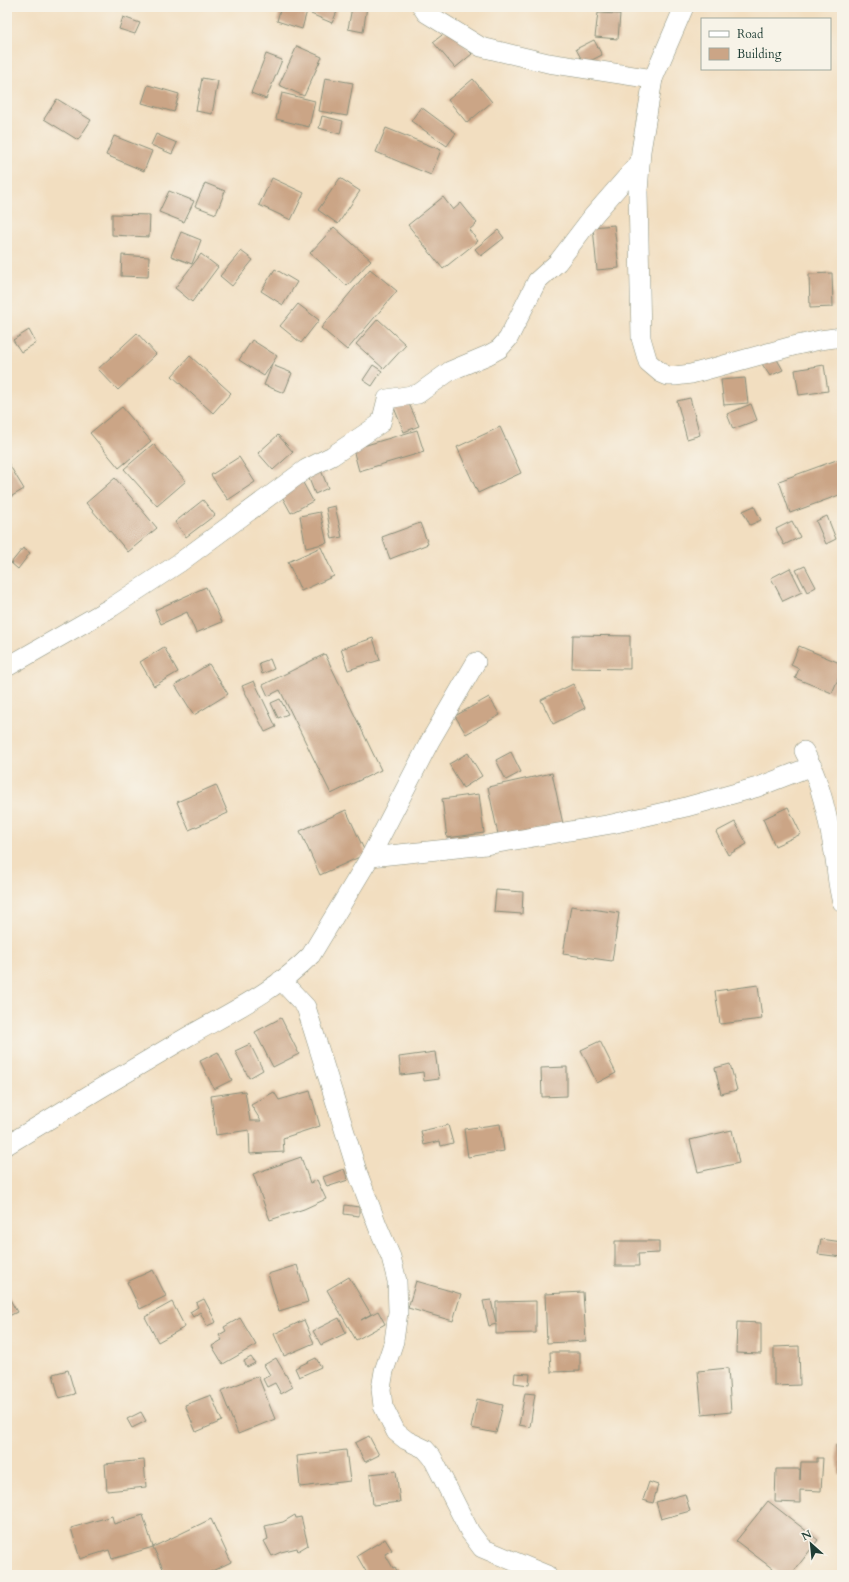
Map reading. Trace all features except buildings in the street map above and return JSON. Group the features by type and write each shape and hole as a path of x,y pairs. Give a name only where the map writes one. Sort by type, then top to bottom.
{"street":[{"path":"422,7 426,13 480,47 548,63 653,79"},
{"path":"684,7 653,79 640,162 638,192 641,338 648,362 661,373 668,376 691,374 794,346 842,337"},
{"path":"7,667 112,607 179,563 306,469 332,456 381,423 387,399 418,394 450,371 499,349 508,339 537,281 558,262 593,216 640,162"},
{"path":"7,1145 88,1095 262,994 299,967 311,955 370,857 430,742 476,662"},
{"path":"370,857 486,845 612,824 686,807 758,787 808,758 822,797 842,902"},
{"path":"281,980 306,1007 358,1174 391,1257 398,1281 398,1312 394,1341 384,1371 381,1389 383,1406 388,1420 396,1432 406,1440 425,1449 432,1457 470,1532 482,1548 547,1575"}]}
